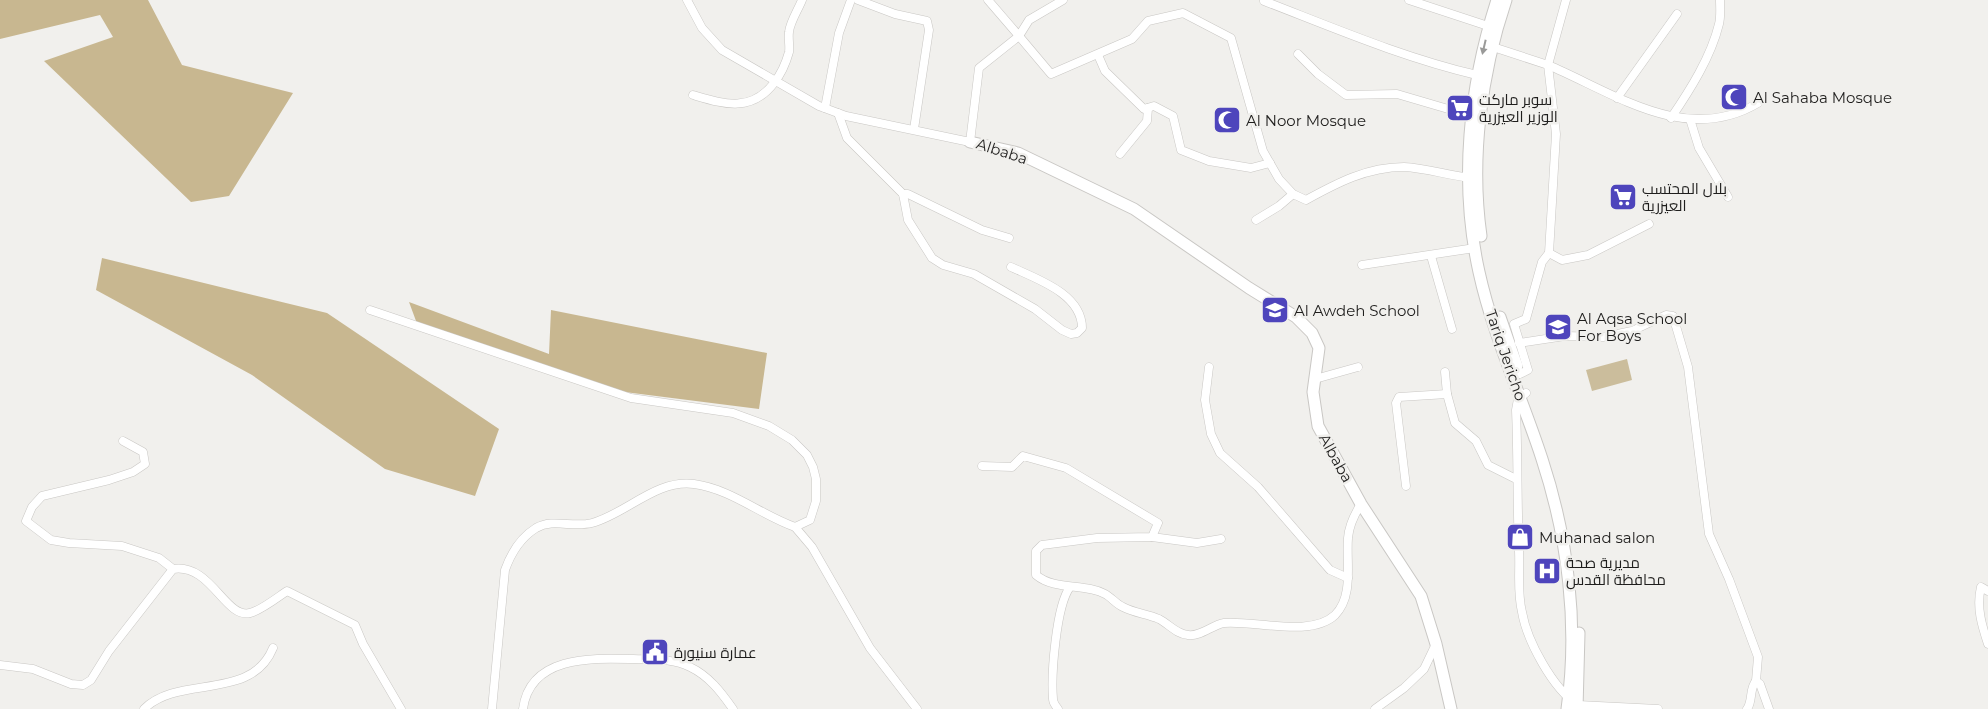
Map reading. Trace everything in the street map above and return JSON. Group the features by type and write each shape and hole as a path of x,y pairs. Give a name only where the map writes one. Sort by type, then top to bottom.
{"main road":[{"name":"Tariq Jericho","path":"1497,0 1488,26 1477,75 1472,116 1473,178 1484,258 1492,291 1520,374 1523,395"},
{"name":"Tariq Jericho","path":"1506,0 1493,47 1482,100 1470,219 1479,273 1499,338 1523,395 1564,509 1571,549 1579,634 1573,706"},
{"name":"Albaba","path":"970,142 1018,154 1134,209 1229,275 1296,317 1312,333 1319,348 1313,392 1318,426 1361,504 1421,596 1436,644 1451,709"}],"street":[{"path":"687,0 702,28 722,50 775,82 825,108 838,113 970,142"},
{"path":"693,95 722,103 753,101 765,94 781,74 789,51 789,30 802,0"},
{"path":"825,108 839,34 851,0"},
{"path":"858,0 895,14 927,21 929,30 914,129"},
{"path":"988,0 1051,74 1132,39 1148,21 1183,13 1231,38 1263,151 1278,179 1293,194 1306,200 1331,185 1374,169 1405,167 1473,178"},
{"name":"Albaba","path":"970,142 975,117 979,68 1019,36 1029,20 1063,0"},
{"path":"1408,0 1488,26"},
{"path":"1520,374 1528,370 1514,324 1526,319 1542,262 1549,253 1556,134 1548,66 1566,0"},
{"path":"1671,118 1685,98 1720,22 1720,0"},
{"path":"1264,1 1364,39 1452,69 1477,75"},
{"path":"1617,98 1677,14"},
{"path":"1493,47 1548,66 1617,98 1671,118 1712,120 1743,112 1758,104"},
{"path":"1298,54 1318,74 1346,94 1397,94 1472,116"},
{"path":"1098,55 1105,71 1127,95 1144,109 1154,106 1173,116 1181,150 1209,161 1251,168 1270,163"},
{"path":"1120,154 1146,121 1148,108"},
{"path":"838,113 847,138 903,194 908,220 932,258 943,265 974,274 1035,309 1062,330 1071,334 1077,333 1082,328 1082,319 1074,306 1055,288 1011,267"},
{"path":"1690,120 1700,148 1728,197"},
{"path":"903,194 908,194 982,230 1009,238"},
{"path":"1256,220 1279,206 1293,194"},
{"path":"1549,253 1562,260 1588,256 1649,224"},
{"path":"1362,265 1475,248"},
{"path":"1431,256 1452,329"},
{"path":"370,310 631,398 733,413 769,426 792,440 807,455 816,479 816,501 810,520 795,527"},
{"path":"1519,343 1565,336 1603,337 1632,332 1666,315 1673,316 1688,367 1709,534 1729,579 1758,657 1756,681 1752,685 1750,706 1747,709"},
{"path":"1210,367 1205,400 1211,434 1220,453 1263,493 1330,570 1348,578"},
{"path":"1315,379 1358,368"},
{"path":"1445,372 1447,394 1456,423 1476,441 1488,465 1516,479"},
{"path":"1406,486 1396,403 1399,398 1447,394"},
{"path":"1523,395 1516,410 1518,578 1522,614 1553,683 1573,706 1658,709"},
{"path":"123,441 142,452 145,464 132,472 109,480 42,496 32,507 26,521 51,540 122,546 159,558 173,569"},
{"path":"982,466 1012,467 1022,456 1066,468 1158,524 1152,537"},
{"path":"492,709 505,570 521,540 536,528 551,522 568,526 591,523 622,511 644,496 674,485 691,483 707,486 780,522 795,527 812,547 870,648 917,709"},
{"path":"1221,539 1197,543 1152,537 1097,538 1042,545 1038,548 1036,575 1041,580 1104,593 1122,607 1158,619 1181,634 1191,636 1222,624 1279,628 1320,622 1334,616 1343,605 1348,578 1348,538 1351,520 1361,504"},
{"path":"0,665 34,669 71,684 82,685 91,680 109,650 173,569 182,567 198,574 217,590 228,606 240,612 250,613 287,591 355,625 363,644 401,709"},
{"path":"1058,709 1053,701 1054,661 1060,609 1070,587"},
{"path":"1988,591 1981,587 1979,596 1980,612 1988,644"},
{"path":"1375,709 1404,688 1424,669 1436,644"},
{"path":"144,709 157,699 177,692 228,684 244,677 264,664 273,648"},
{"path":"523,709 530,688 544,672 565,662 606,657 662,659 688,666 703,674 720,689 733,709"},
{"path":"1756,681 1760,684 1769,709"}],"shaded area":[{"path":"0,0 148,0 182,65 293,93 229,196 191,202 44,61 113,37 100,15 0,39"},
{"path":"102,258 327,313 499,429 475,496 385,469 252,375 96,290"},
{"path":"409,302 549,354 551,310 767,353 759,409 593,388 419,329"},
{"path":"1627,359 1632,380 1592,391 1586,370"}],"place":[{"name":"Al Sahaba Mosque","path":"1734,97"},
{"name":"سوبر ماركت الوزير العيزرية","path":"1460,108"},
{"name":"Al Noor Mosque","path":"1227,120"},
{"name":"بلال المحتسب العيزرية","path":"1623,197"},
{"name":"Al Awdeh School","path":"1275,310"},
{"name":"Al Aqsa School For Boys","path":"1558,327"},
{"name":"Muhanad salon","path":"1520,537"},
{"name":"مديرية صحة محافظة القدس","path":"1547,571"},
{"name":"عمارة سنيورة","path":"655,652"}]}
